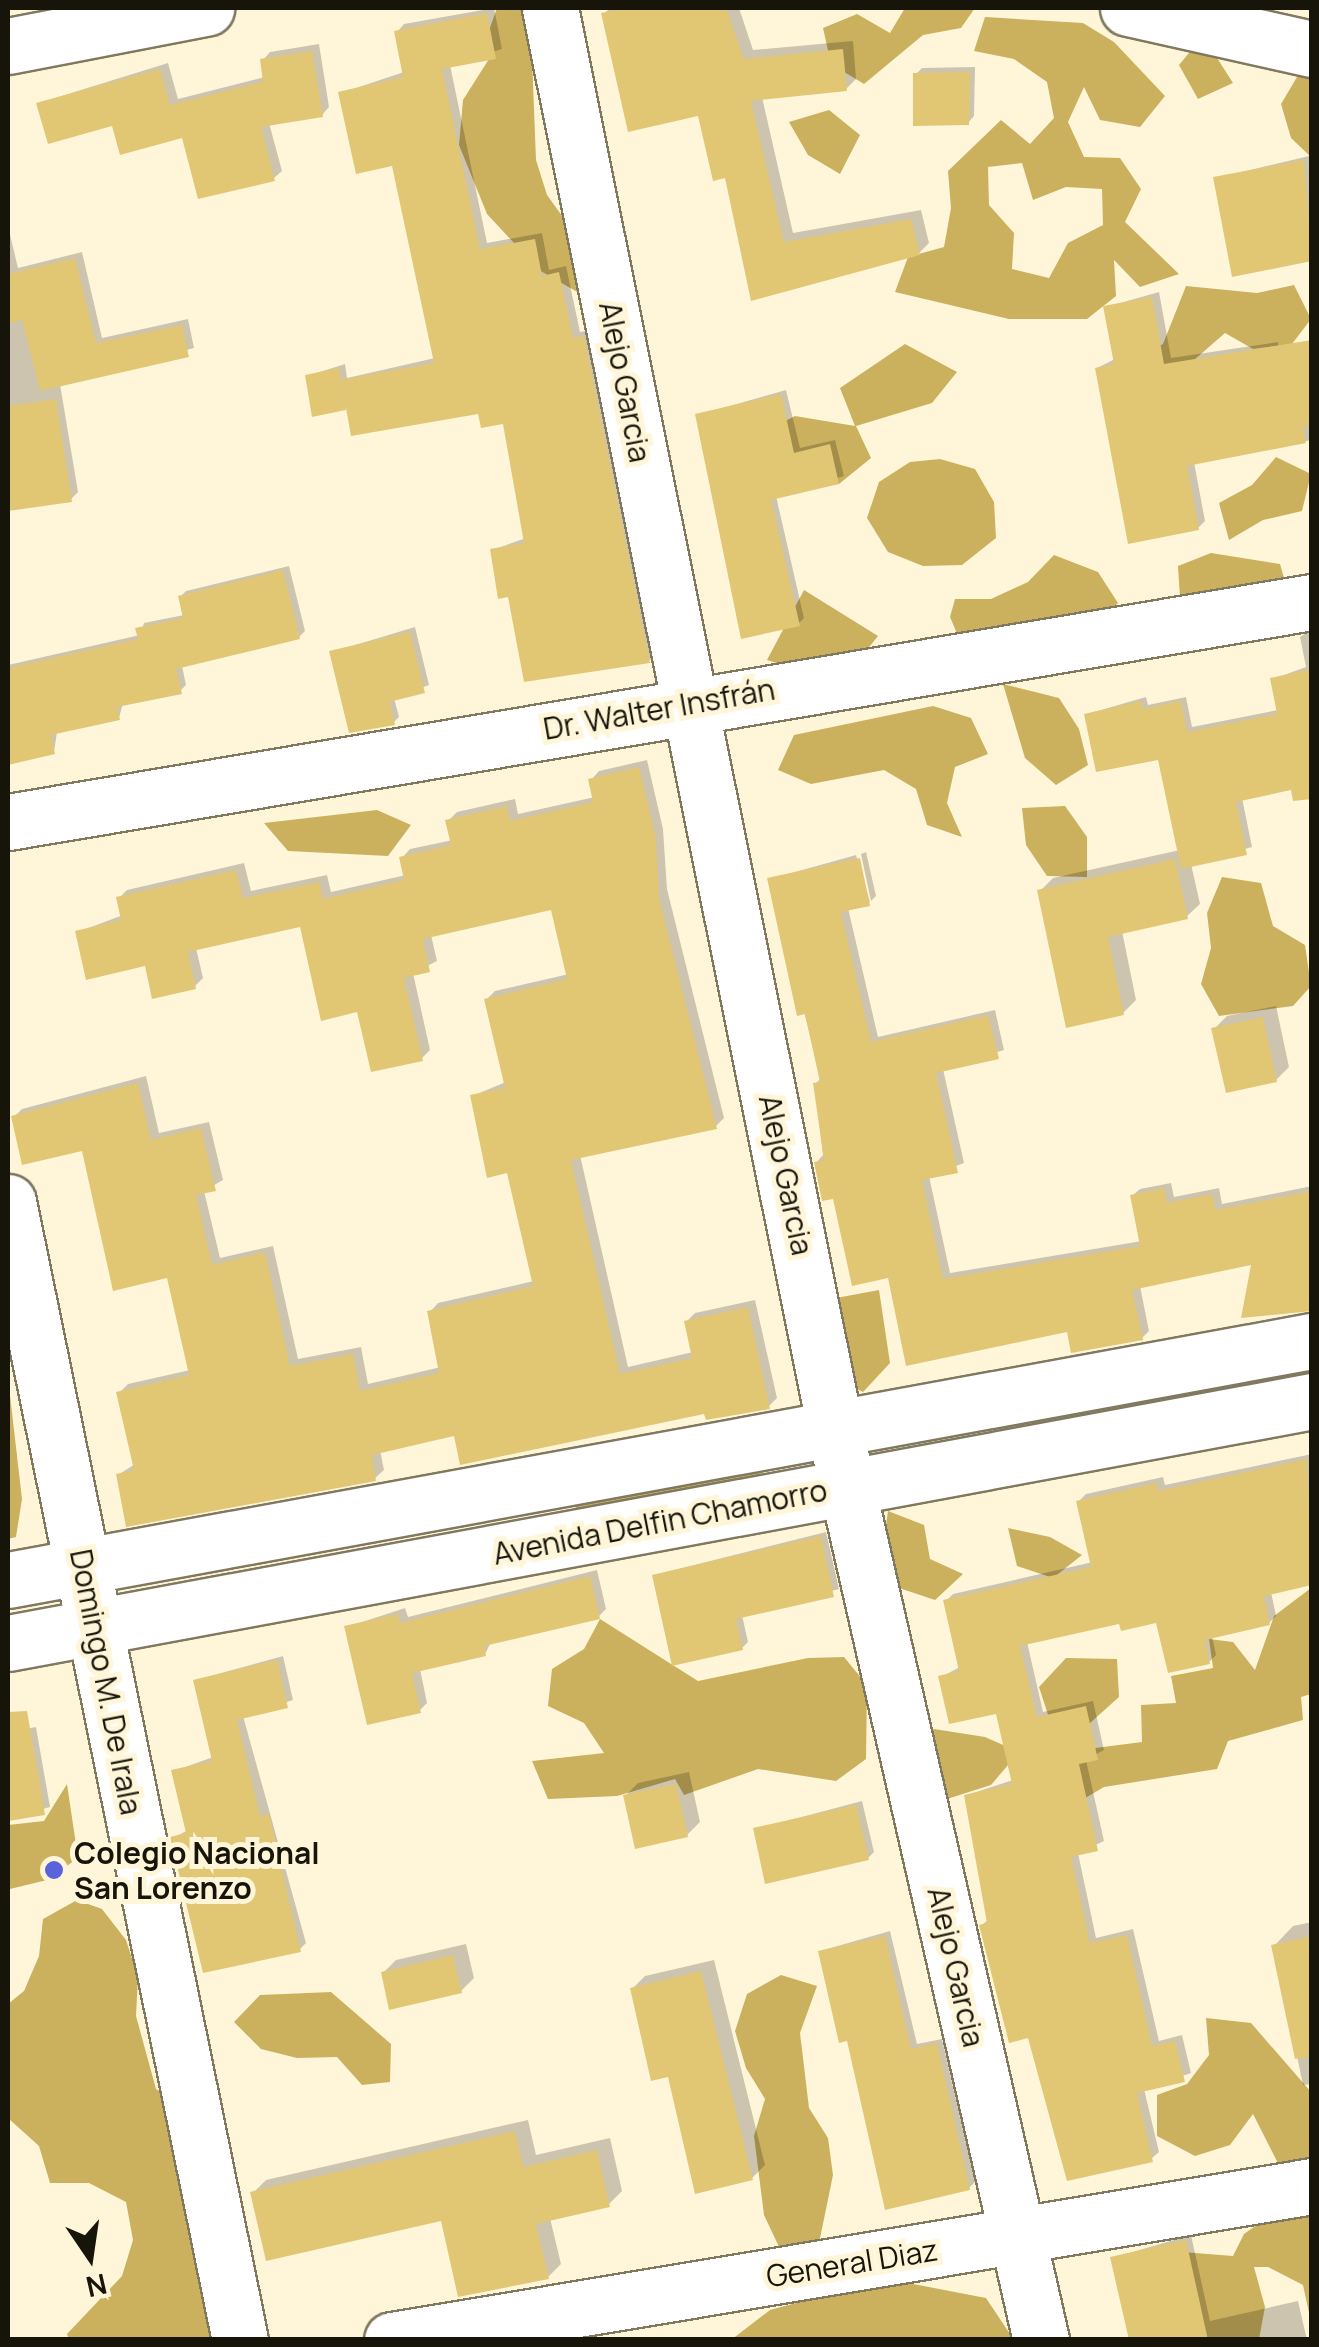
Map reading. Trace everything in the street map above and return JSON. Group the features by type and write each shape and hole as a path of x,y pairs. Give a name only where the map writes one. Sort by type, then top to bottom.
{"street":[{"path":"8,46 206,8"},
{"name":"Alejo Garcia","path":"550,8 847,1487 1041,2340"},
{"path":"1128,8 1312,49"},
{"name":"Dr. Walter Insfrán","path":"8,822 690,703 1312,602"},
{"name":"Domingo M. De Irala","path":"8,1202 240,2340"},
{"name":"Avenida Delfin Chamorro","path":"8,1580 1312,1341"},
{"name":"Avenida Delfin Chamorro","path":"8,1642 1312,1401"},
{"name":"General Diaz","path":"392,2340 1312,2186"}],"shaded area":[{"path":"497,8 530,8 536,160 547,195 591,256 579,293 539,270 487,214 459,145 463,100 494,51 487,36"},
{"path":"905,8 975,8 961,28 923,35 864,84 831,64 823,28 857,14 890,33"},
{"path":"985,17 1083,23 1114,42 1165,96 1140,127 1100,120 1084,87 1068,122 1084,157 1120,158 1141,189 1125,222 1179,274 1140,287 1114,260 1116,296 1087,319 1009,319 895,292 908,257 944,247 951,208 948,171 1001,120 1030,144 1054,118 1047,82 1014,59 974,51","holes":["1022,163 1033,200 1066,187 1102,189 1103,225 1068,243 1049,278 1012,269 1014,233 989,205 988,167"]},
{"path":"1203,36 1233,83 1198,99 1179,65"},
{"path":"1311,67 1311,157 1291,138 1281,104 1300,72"},
{"path":"829,110 860,135 840,174 808,155 789,122"},
{"path":"1294,285 1311,319 1292,344 1253,349 1225,333 1194,360 1159,375 1125,364 1163,344 1186,286 1257,293"},
{"path":"905,344 957,372 932,403 856,426 871,458 839,484 802,487 762,433 795,416 855,426 840,388"},
{"path":"1276,457 1311,474 1302,511 1263,520 1229,540 1219,503 1252,485"},
{"path":"940,459 975,469 994,502 996,538 962,565 923,566 888,552 867,518 879,482 910,462"},
{"path":"1211,553 1280,564 1290,599 1181,613 1178,566"},
{"path":"1054,555 1098,572 1118,603 1093,626 958,636 950,617 955,599 991,599 1028,582"},
{"path":"804,590 878,636 858,661 812,674 767,660"},
{"path":"1003,684 1059,698 1079,729 1088,765 1056,785 1025,758"},
{"path":"933,706 971,718 988,754 955,767 947,803 962,837 927,825 916,789 884,770 811,784 778,770 794,735"},
{"path":"1065,806 1087,837 1087,877 1047,876 1026,845 1022,808"},
{"path":"377,810 411,825 388,856 288,851 264,823"},
{"path":"1222,877 1261,883 1273,926 1305,945 1311,986 1293,1006 1219,1016 1201,984 1211,948 1207,913"},
{"path":"879,1290 890,1363 863,1392 826,1374 831,1299"},
{"path":"8,1378 22,1499 16,1537 8,1539"},
{"path":"754,1459 768,1488 580,1527 572,1492"},
{"path":"888,1511 924,1525 930,1559 963,1574 935,1600 896,1587 883,1548"},
{"path":"1008,1528 1050,1537 1082,1555 1053,1578 1017,1566"},
{"path":"1311,1588 1311,1694 1301,1697 1303,1720 1228,1741 1217,1769 1104,1787 1070,1807 1072,1751 1142,1742 1141,1705 1176,1703 1171,1676 1213,1668 1209,1639 1233,1642 1255,1670 1274,1616"},
{"path":"600,1619 698,1681 808,1658 844,1657 867,1685 866,1759 836,1781 758,1769 684,1795 675,1779 617,1796 548,1799 532,1761 604,1753 584,1723 548,1706 552,1669 584,1649"},
{"path":"1066,1658 1117,1659 1119,1697 1090,1723 1051,1724 1039,1687"},
{"path":"934,1729 985,1737 1019,1752 991,1785 947,1799 924,1736"},
{"path":"67,1784 78,1858 47,1880 10,1889 8,1825 44,1821"},
{"path":"77,1900 102,1909 126,1940 138,1977 136,2016 156,2089 188,2108 213,2339 69,2339 67,2334 122,2276 133,2240 126,2202 89,2183 50,2183 39,2146 8,2118 8,2004 24,1991 39,1956 43,1919"},
{"path":"781,1975 817,1986 800,2033 809,2108 828,2138 833,2175 817,2253 780,2249 764,2215 754,2136 765,2099 746,2068 735,2031 747,1994"},
{"path":"331,1992 391,2044 390,2082 362,2085 337,2057 297,2058 261,2049 234,2022 260,1995"},
{"path":"1206,2018 1251,2023 1311,2092 1311,2180 1287,2181 1253,2114 1230,2145 1195,2156 1157,2136 1157,2095 1187,2084 1209,2055"},
{"path":"1275,2212 1311,2216 1311,2322 1303,2285 1268,2267 1254,2267 1265,2307 1259,2339 1189,2339 1182,2252 1233,2256 1244,2234"},
{"path":"908,2283 986,2298 1014,2340 731,2340 770,2310 848,2289"}],"building":[{"path":"626,8 726,8 744,59 843,49 847,91 751,101 784,242 911,219 920,255 751,301 725,178 713,181 698,116 628,132 601,13"},
{"path":"487,13 496,59 442,69 480,249 535,239 542,276 559,272 573,338 584,336 650,663 524,682 508,597 498,599 490,549 524,543 503,424 481,428 478,414 351,436 341,380 434,363 392,166 356,174 338,92 403,77 394,31"},
{"path":"312,51 323,117 261,127 275,181 198,199 182,138 120,155 112,126 48,144 36,103 160,69 170,105 263,82 260,59"},
{"path":"970,72 969,125 913,126 913,73"},
{"path":"1304,160 1312,261 1232,277 1213,177"},
{"path":"75,258 96,343 182,325 189,357 40,391 22,320 8,324 8,274"},
{"path":"1152,297 1164,364 1312,340 1312,425 1303,427 1306,443 1187,466 1199,530 1128,544 1095,368 1114,364 1103,306"},
{"path":"339,368 346,410 312,417 305,375"},
{"path":"781,394 794,453 830,444 839,484 771,500 800,626 741,639 695,414"},
{"path":"56,399 72,502 8,511 8,406"},
{"path":"283,570 300,639 176,669 182,694 117,707 120,720 51,735 55,754 8,765 8,668 138,639 135,628 183,618 178,596"},
{"path":"410,632 425,693 389,702 395,725 349,733 329,651"},
{"path":"1312,669 1312,799 1293,801 1291,790 1236,802 1247,855 1181,869 1158,760 1096,772 1084,714 1141,701 1143,709 1181,701 1187,732 1277,714 1270,678"},
{"path":"639,767 656,838 659,898 717,1129 571,1160 620,1374 692,1358 684,1321 748,1307 770,1409 706,1420 704,1414 460,1465 454,1436 372,1455 376,1481 126,1527 116,1474 134,1470 116,1392 189,1375 167,1278 113,1291 82,1151 22,1165 11,1116 138,1083 151,1140 201,1128 216,1191 196,1195 212,1265 265,1252 290,1366 353,1354 360,1391 439,1373 427,1311 533,1286 507,1173 487,1178 470,1095 505,1088 484,999 567,979 551,910 423,939 430,972 404,978 423,1061 371,1072 357,1012 321,1021 300,927 188,952 196,989 152,999 145,966 86,980 75,931 121,920 116,897 236,870 243,898 319,882 323,899 404,880 399,857 451,845 445,820 507,806 510,821 593,802 588,779"},
{"path":"860,858 870,906 841,912 871,1042 988,1015 999,1059 936,1073 958,1173 922,1180 943,1279 1140,1246 1130,1195 1164,1188 1167,1203 1212,1194 1216,1210 1312,1191 1312,1311 1241,1318 1251,1265 1132,1290 1143,1340 1071,1353 1067,1332 906,1366 888,1278 852,1286 833,1199 822,1201 814,1162 824,1160 813,1083 820,1082 805,1014 797,1016 767,878"},
{"path":"1175,859 1188,919 1108,937 1124,1015 1066,1028 1037,890"},
{"path":"1263,1017 1277,1082 1226,1093 1211,1028"},
{"path":"1307,1459 1312,1585 1264,1596 1270,1625 1205,1640 1210,1664 1168,1673 1156,1623 1121,1631 1119,1624 1020,1646 1037,1717 1086,1706 1098,1760 1079,1764 1098,1851 1071,1857 1090,1943 1127,1935 1152,2046 1175,2041 1185,2082 1137,2093 1153,2162 1067,2181 1028,2038 1009,2043 979,1925 987,1923 964,1795 1012,1784 996,1714 949,1724 938,1676 959,1671 943,1600 1091,1567 1076,1501 1157,1483 1158,1491"},
{"path":"821,1536 834,1597 736,1619 743,1650 672,1666 652,1575"},
{"path":"590,1576 600,1619 484,1646 486,1656 412,1673 421,1713 367,1725 344,1626 398,1614 400,1623"},
{"path":"277,1660 288,1708 237,1720 260,1816 269,1814 301,1952 203,1973 170,1837 186,1833 171,1770 212,1761 193,1680"},
{"path":"27,1711 45,1815 8,1821 8,1712"},
{"path":"676,1784 688,1837 635,1849 623,1795"},
{"path":"856,1805 869,1860 765,1884 753,1828"},
{"path":"885,1936 911,2049 937,2043 970,2190 885,2210 847,2041 839,2043 818,1951"},
{"path":"1312,1936 1312,2057 1295,2059 1271,1945"},
{"path":"453,1955 462,1993 389,2010 381,1972"},
{"path":"701,1971 753,2180 695,2194 668,2077 651,2081 630,1988"},
{"path":"515,2131 523,2167 597,2150 610,2207 536,2224 549,2279 458,2297 441,2221 266,2261 250,2192"},
{"path":"1186,2240 1208,2340 1129,2340 1110,2257"}],"place":[{"name":"Colegio Nacional San Lorenzo","path":"54,1870"}]}
